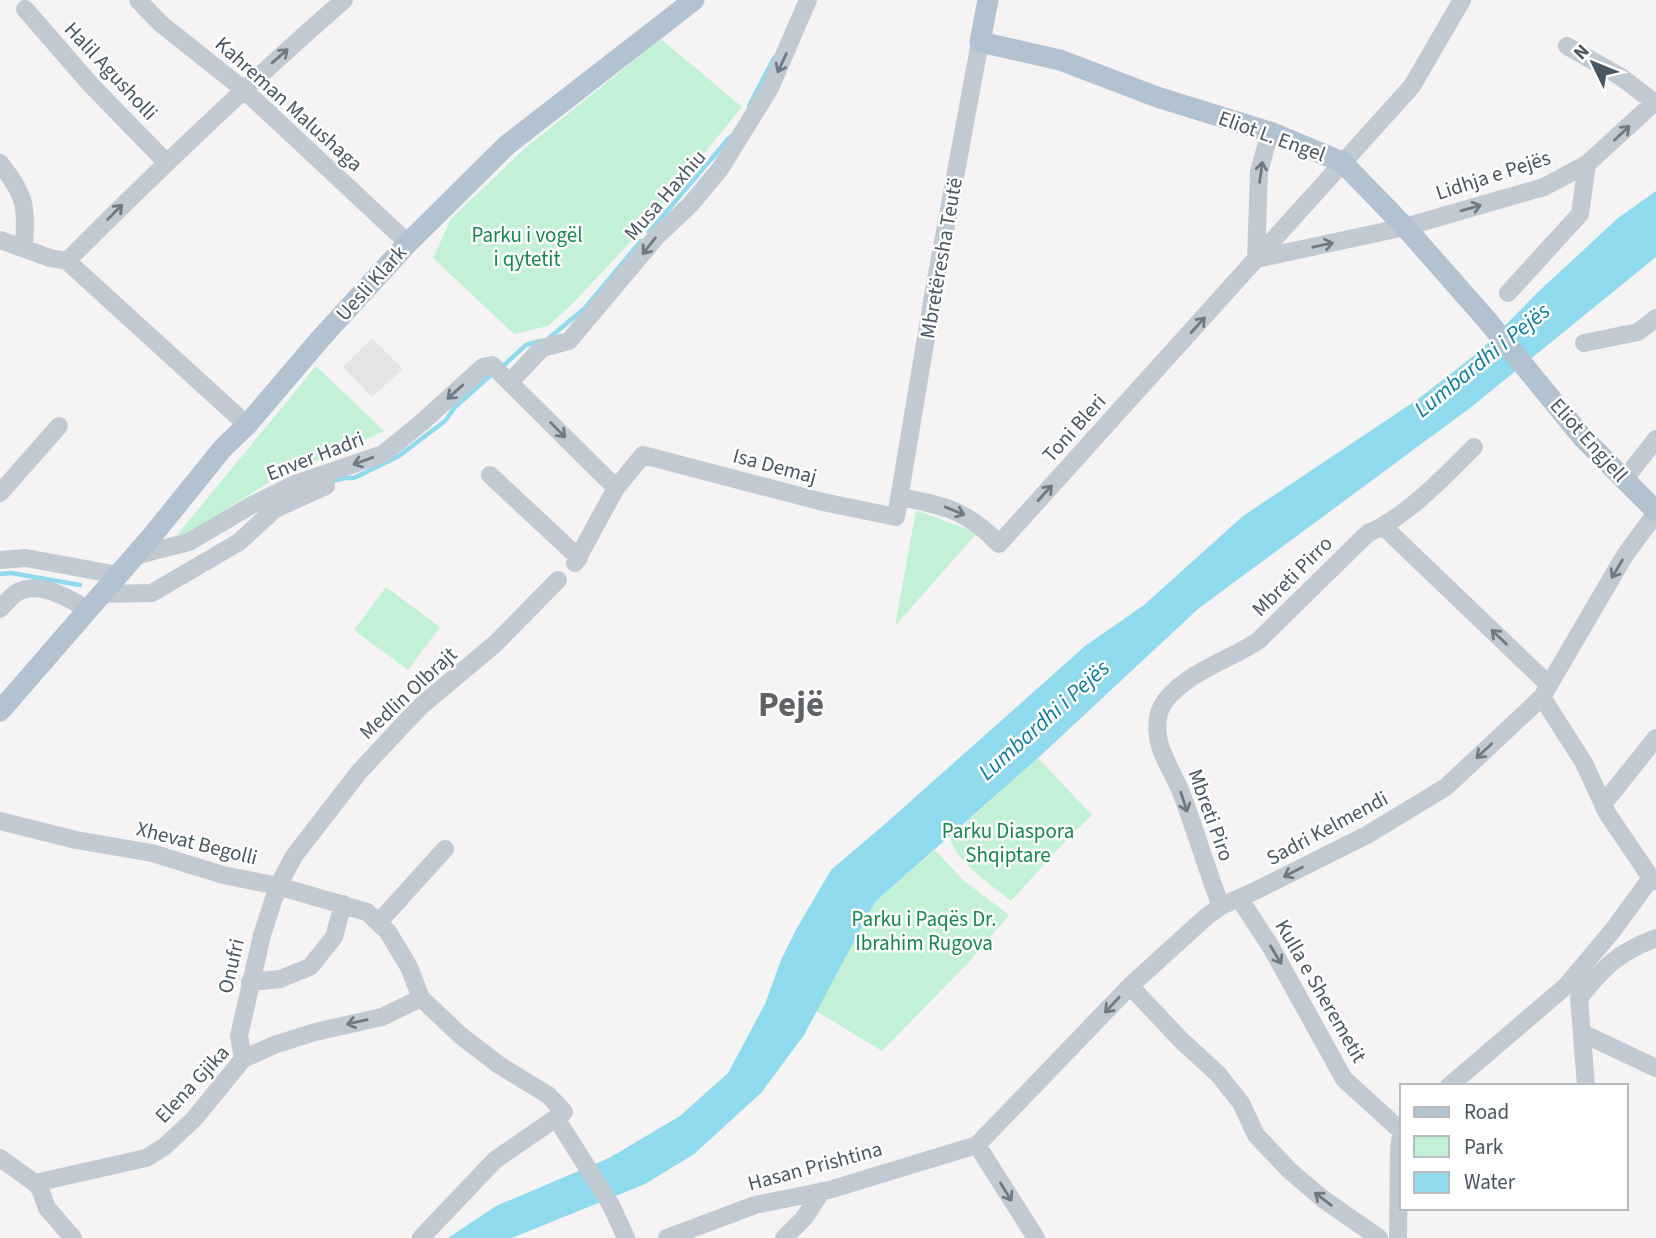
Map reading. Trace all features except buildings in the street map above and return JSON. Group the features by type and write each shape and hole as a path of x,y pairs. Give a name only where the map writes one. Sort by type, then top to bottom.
{"main road":[{"name":"Uesli Klark","path":"0,711 223,449 408,243 507,145 694,0"},
{"name":"Mbretëresha Teutë","path":"981,43 988,0"},
{"name":"Eliot L. Engel","path":"981,43 1060,60 1157,97 1270,132 1342,162 1405,227 1525,367"},
{"name":"Eliot Engjell","path":"1525,367 1583,438 1656,512"}],"street":[{"name":"Kahreman Malushaga","path":"138,0 160,23 243,89 408,243"},
{"path":"67,261 243,89 344,0"},
{"name":"Musa Haxhiu","path":"501,374 542,348 569,341 657,236 690,205 720,169 770,88 808,0"},
{"name":"Toni Bleri","path":"901,497 939,505 969,517 999,544 1412,86 1462,0"},
{"name":"Halil Agusholli","path":"25,9 91,85 166,162"},
{"name":"Mbretëresha Teutë","path":"896,517 933,296 981,43"},
{"name":"Lidhja e Pejës","path":"1405,227 1544,187 1587,164 1655,102 1621,77 1567,46"},
{"path":"1270,132 1259,172 1256,259 1405,227"},
{"path":"0,163 20,189 26,216 24,248"},
{"path":"1508,293 1580,214 1587,164"},
{"path":"0,240 50,258 67,261 247,425"},
{"path":"1584,343 1638,332 1656,318"},
{"name":"Enver Hadri","path":"134,556 189,542 252,505 295,484 383,454 483,367 501,374"},
{"path":"490,475 577,560 616,488 501,374"},
{"path":"0,493 59,426"},
{"path":"1624,480 1656,439"},
{"name":"Mbreti Pirro","path":"1158,739 1156,720 1160,709 1178,688 1219,660 1245,650 1258,641 1293,610 1332,566 1368,533 1384,527 1432,488 1474,447"},
{"name":"Isa Demaj","path":"616,488 643,455 823,502 896,517"},
{"name":"Enver Hadri","path":"95,601 152,593 240,542 275,509 326,486"},
{"name":"Sadri Kelmendi","path":"984,1140 1130,986 1221,906 1367,835 1446,787 1545,690 1625,555 1656,512"},
{"path":"1384,527 1545,690 1603,804 1653,879 1593,967 1572,992 1453,1084"},
{"path":"0,560 26,558 118,575"},
{"name":"Medlin Olbrajt","path":"278,886 294,856 372,758 422,705 495,644 558,580"},
{"path":"0,609 21,590 39,589 95,601"},
{"path":"1603,804 1656,738"},
{"name":"Mbreti Piro","path":"1158,739 1181,792 1221,906"},
{"name":"Xhevat Begolli","path":"0,821 76,840 152,853 223,875 278,886 367,912 379,922 409,967 421,998 460,1035 499,1065 531,1083 557,1111 611,1205 625,1238"},
{"path":"379,922 445,849"},
{"name":"Onufri","path":"243,1059 239,1036 262,935 278,886"},
{"name":"Kulla e Sheremetit","path":"1238,898 1277,957 1344,1079 1400,1128"},
{"path":"250,982 280,979 310,967 334,937 343,904"},
{"path":"1593,967 1656,938"},
{"path":"1130,986 1182,1041 1219,1074 1241,1103 1256,1135 1289,1170 1323,1199 1379,1238"},
{"path":"1572,992 1582,1033 1586,1084"},
{"name":"Elena Gjika","path":"35,1183 146,1158 164,1147 194,1119 243,1059 274,1045 315,1032 382,1017 421,998"},
{"path":"1582,1033 1656,1068"},
{"path":"421,1238 495,1160 557,1111"},
{"path":"984,1140 1036,1238"},
{"name":"Hasan Prishtina","path":"676,1236 755,1205 822,1191 984,1140"},
{"path":"0,1158 35,1183 47,1208 73,1238"},
{"path":"1398,1238 1400,1184"},
{"path":"784,1238 804,1218 822,1191"}],"shaded area":[{"path":"372,338 403,369 372,397 343,367"}],"green space":[{"name":"Parku i vogël i qytetit","path":"661,39 742,107 640,232 573,303 548,326 514,334 433,258 451,219 524,149"},
{"path":"316,366 384,431 325,458 290,469 194,530 177,535"},
{"path":"916,510 977,533 895,626"},
{"path":"386,587 440,627 408,670 354,630"},
{"name":"Parku Diaspora Shqiptare","path":"1038,758 1092,815 1011,901 966,864 950,837"},
{"name":"Parku i Paqës Dr. Ibrahim Rugova","path":"935,850 963,880 1009,915 968,963 882,1051 816,1011 875,902"}],"water":[{"name":"Lumbardhi i Pejës","path":"1656,191 1656,257 1470,408 1198,609 1038,758 875,902 804,1035 761,1093 694,1154 645,1184 512,1238 448,1238 496,1206 609,1158 680,1116 728,1073 765,1004 781,960 797,928 831,870 1085,646 1144,605 1243,516 1418,399 1480,351 1538,292 1618,218"}],"waterway":[{"path":"749,106 774,58"},
{"path":"649,232 730,137"},
{"path":"549,338 585,308 641,241"},
{"path":"502,367 526,345 540,341"},
{"path":"329,482 354,478 399,456 445,421 455,407 492,374"},
{"path":"0,574 11,573 80,585"}],"district":[{"name":"Pejë","path":"791,705"}]}
